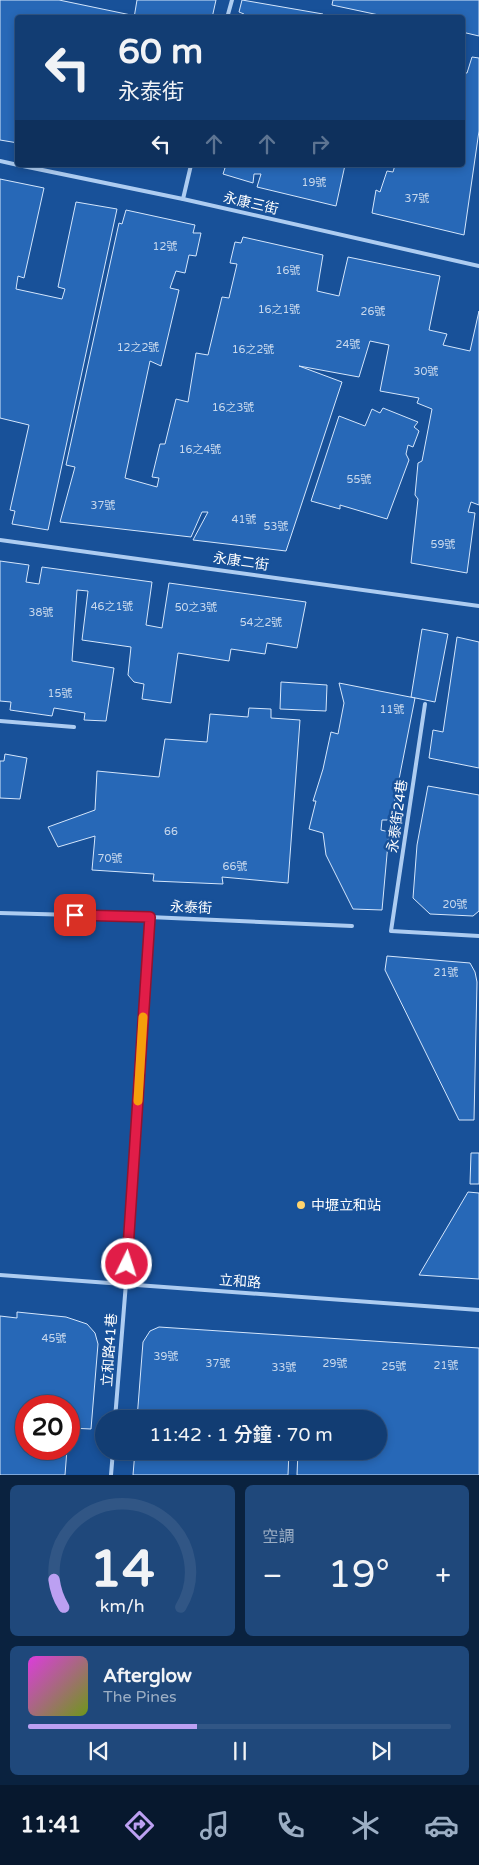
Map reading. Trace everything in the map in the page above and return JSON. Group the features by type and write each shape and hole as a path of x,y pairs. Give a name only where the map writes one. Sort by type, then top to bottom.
{"lane":[{"path":"228,15 232,0"},
{"name":"永康三街","path":"0,161 15,164"},
{"name":"永康三街","path":"28,167 183,199 479,266"},
{"path":"183,199 191,167"},
{"name":"永康二街","path":"0,540 479,606"},
{"name":"永泰街24巷","path":"424,704 392,931 479,936"},
{"path":"0,721 74,727"},
{"name":"永泰街","path":"0,913 150,917 352,926"},
{"name":"立和路41巷","path":"116,1410 150,917"},
{"name":"立和路","path":"0,1275 479,1310"},
{"path":"111,1475 112,1460"}],"building":[{"path":"0,0 59,0 131,15 15,15 15,142 0,140"},
{"path":"137,0 216,0 213,15 134,15"},
{"path":"242,0 323,15 244,15 239,12"},
{"path":"333,0 479,0 479,36 465,33 465,15 379,15 332,5"},
{"path":"472,57 479,58 479,131 464,235 372,213 376,190 380,192 387,171 393,172 394,167 465,167 465,73 467,73"},
{"path":"222,167 345,167 336,206 257,187 261,174 254,174 253,183 223,174 225,168"},
{"path":"0,179 44,188 24,278 18,276 16,289 62,299 65,289 58,287 76,202 117,209 48,530 12,524 15,511 10,510 29,425 0,418"},
{"path":"126,210 195,225 193,233 201,233 196,256 189,255 185,273 176,271 170,288 179,290 161,366 150,361 125,478 157,487 159,478 152,477 160,444 165,444 176,399 188,402 196,353 208,355 222,297 229,298 237,264 230,263 235,242 241,243 243,237 323,255 317,291 339,296 348,257 440,276 429,330 447,334 443,345 470,351 479,311 479,505 471,502 468,512 475,513 467,573 411,563 418,499 415,495 418,463 422,461 432,409 417,403 419,398 380,391 389,345 370,341 359,377 299,366 342,382 286,551 193,540 208,512 202,512 191,537 60,522 75,467 66,465 119,223 122,224"},
{"path":"383,408 418,422 414,427 419,431 413,447 408,445 406,454 409,460 387,519 340,505 340,509 311,501 339,416 365,426 372,409 380,413"},
{"path":"0,561 29,565 26,582 39,584 42,567 152,582 146,625 162,628 169,583 306,602 297,648 267,643 265,654 231,649 229,661 178,653 171,703 142,699 144,684 134,682 128,675 131,647 82,640 88,591 77,590 72,661 114,668 106,721 84,720 85,713 54,708 52,716 10,710 11,702 0,701"},
{"path":"422,629 448,634 435,702 411,697"},
{"path":"457,637 479,642 479,768 429,758 433,730 443,732"},
{"path":"281,682 327,685 326,711 280,709"},
{"path":"339,683 415,698 391,820 382,820 381,830 389,832 382,910 353,909 326,855 323,833 309,829 316,801 313,801 323,769 331,732 338,734 344,703"},
{"path":"249,708 271,709 271,718 300,720 288,883 222,877 223,884 153,881 154,874 92,870 95,836 58,847 48,827 95,810 97,771 159,777 165,739 207,742 210,714 248,717"},
{"path":"5,754 27,758 20,799 0,798 0,761 4,761"},
{"path":"428,786 479,795 479,911 473,916 430,914 413,898 417,845"},
{"path":"387,956 470,963 475,972 477,982 474,1120 459,1120 385,970"},
{"path":"471,1153 479,1153 479,1184 470,1184"},
{"path":"468,1192 479,1193 479,1279 419,1275"},
{"path":"17,1312 66,1317 87,1324 95,1333 98,1344 91,1429 80,1428 80,1395 15,1395 15,1460 66,1460 65,1475 0,1475 0,1316 17,1318"},
{"path":"159,1327 479,1348 479,1475 297,1475 298,1460 387,1460 387,1410 138,1410 143,1342 150,1331"},
{"path":"134,1460 289,1460 288,1475 133,1475"}],"slow traffic":[{"path":"138,1101 143,1017"}],"place":[{"name":"中壢立和站","path":"301,1205"}],"route":[{"path":"75,915 150,917 127,1264"}]}
